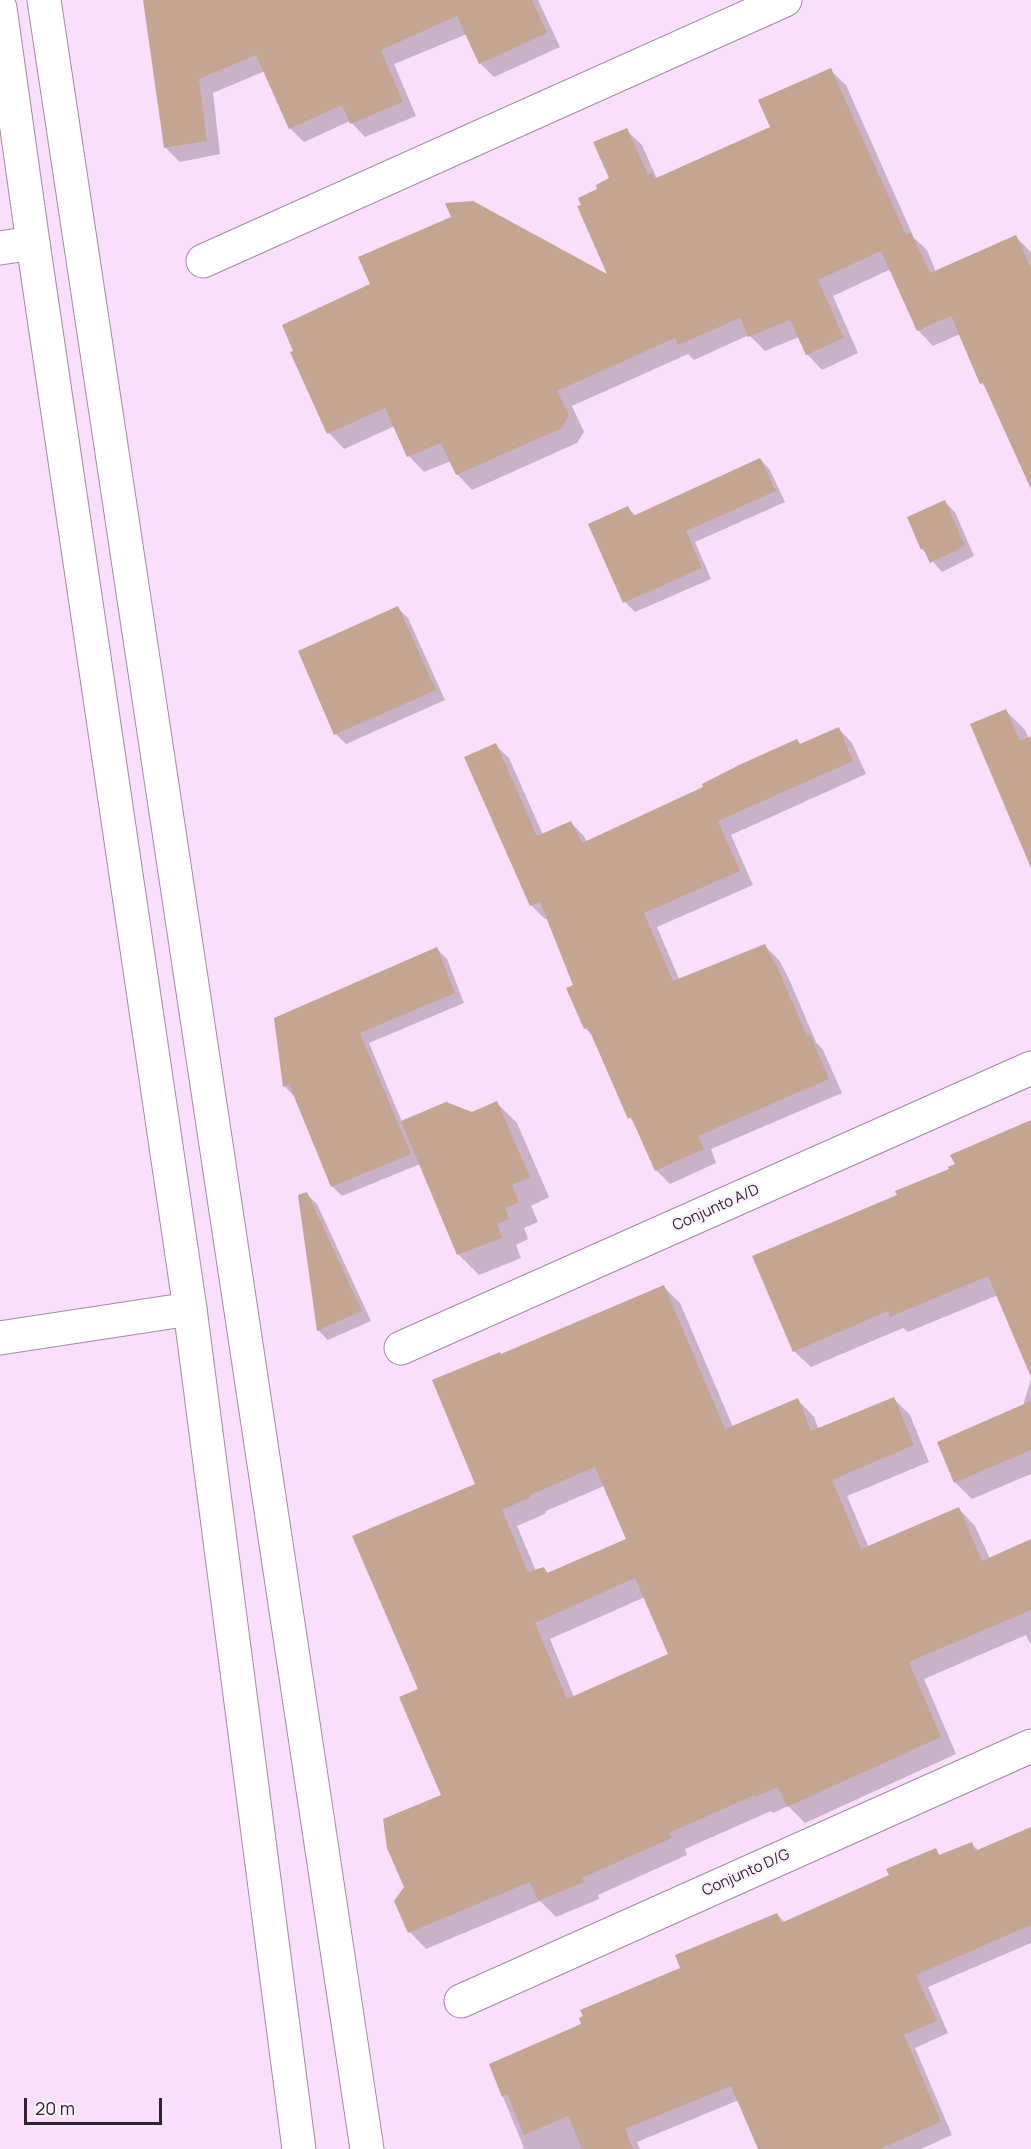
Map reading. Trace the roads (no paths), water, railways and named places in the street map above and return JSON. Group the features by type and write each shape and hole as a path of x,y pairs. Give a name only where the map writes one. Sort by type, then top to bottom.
{"street":[{"path":"44,0 367,2149"},
{"path":"203,261 785,0"},
{"path":"0,8 190,1309 299,2149"},
{"path":"0,248 33,243"},
{"name":"Conjunto A/D","path":"401,1348 1031,1068"},
{"path":"0,1338 190,1309"},
{"name":"Conjunto D/G","path":"461,2001 1031,1746"}]}
